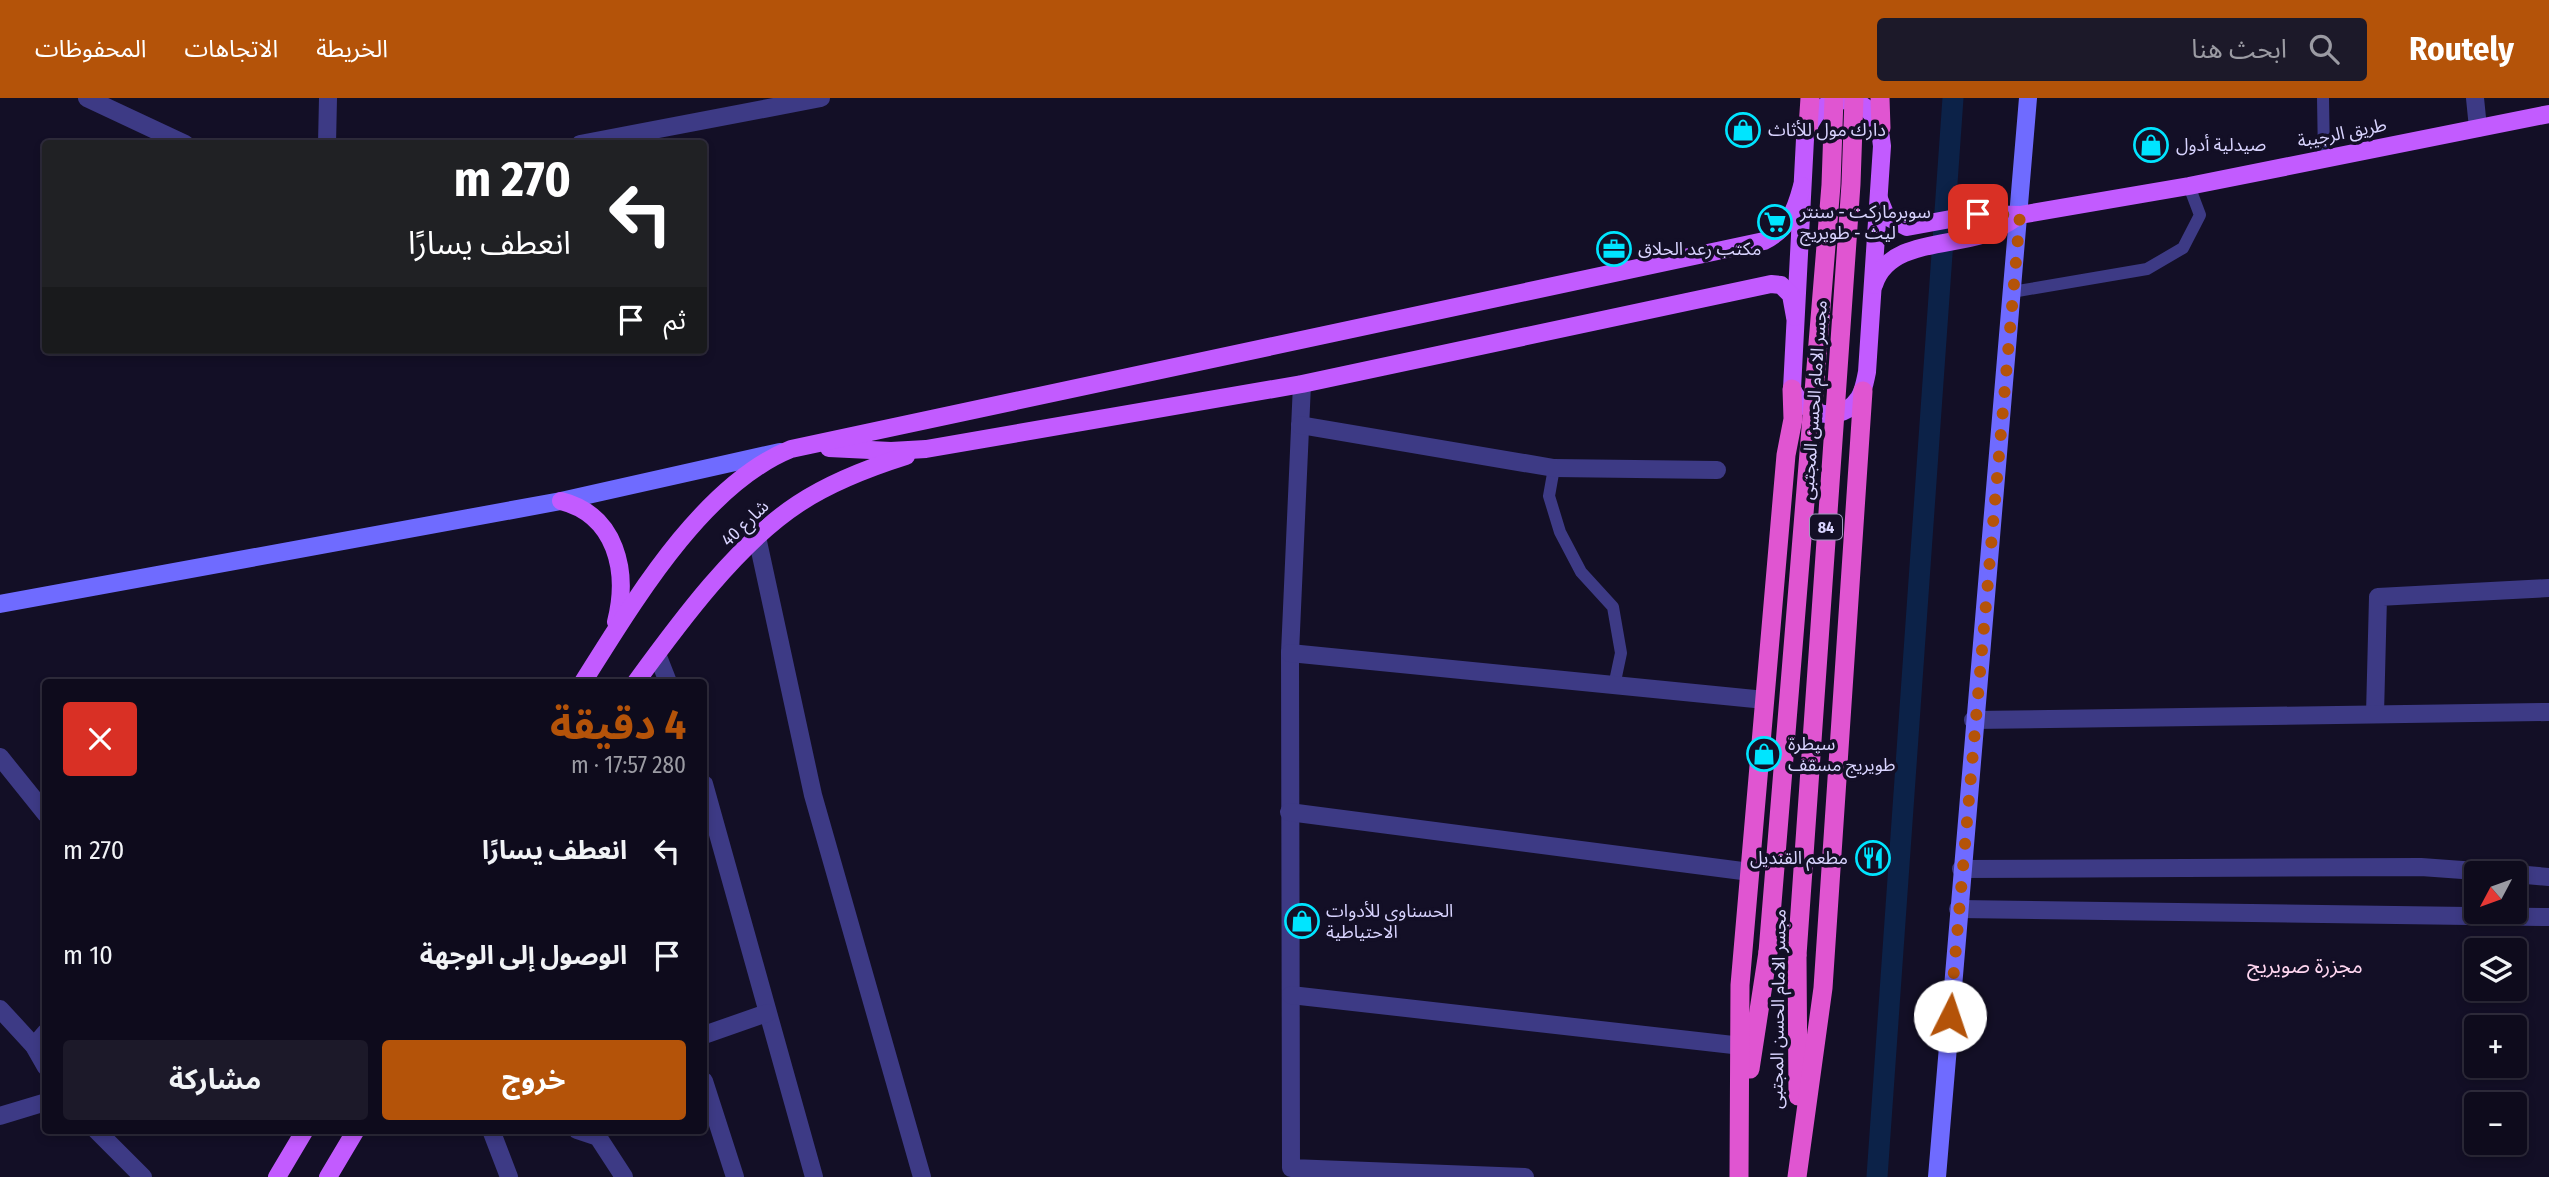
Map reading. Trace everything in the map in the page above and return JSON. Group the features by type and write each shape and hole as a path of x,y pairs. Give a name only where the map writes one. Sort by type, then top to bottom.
{"highway":[{"path":"1808,128 1810,98"},
{"name":"مجسر الامام الحسن المجتبى","path":"1741,1153 1768,952 1825,267 1834,98"},
{"name":"مجسر الامام الحسن المجتبى","path":"1798,1172 1797,955 1851,184 1854,98"},
{"path":"1881,98 1881,128"},
{"path":"1741,1153 1740,985 1786,455 1793,419 1793,389"},
{"path":"1798,1172 1823,988 1863,391"},
{"path":"1786,455 1803,435 1827,429 1843,435 1859,456"},
{"name":"84","path":"1739,1177 1741,1153"}],"main road":[{"path":"1937,1177 1973,720 2020,215 2028,98"},
{"path":"1841,100 1865,106 1881,128 1872,293 1863,391 1848,409 1825,414 1803,405 1793,389 1802,186 1808,128 1825,106 1841,100"},
{"name":"طريق الرجيبة","path":"2020,215 2189,186 2549,114"},
{"path":"0,604 561,500 1765,241 1788,225 1796,212 1802,186"},
{"path":"1878,194 1880,206 1886,216 1907,228 1978,214 2020,215"},
{"path":"1872,293 1884,269 1912,250 1982,235 2020,215"},
{"path":"791,449 926,449 1301,384 1771,284 1781,285 1791,295 1795,317"},
{"name":"شارع 40","path":"585,679 638,596 725,490 766,459 791,449"},
{"name":"شارع 40","path":"638,679 674,629 757,537 800,502 837,481 926,449"},
{"path":"561,500 582,506 599,519 611,540 622,590 612,635"},
{"path":"276,1177 303,1134"},
{"path":"328,1177 354,1134"}],"street":[{"path":"87,98 176,140"},
{"path":"327,140 328,98"},
{"path":"601,140 821,98"},
{"path":"2474,98 2478,128"},
{"path":"1301,384 1290,653 1291,1168 1525,1177"},
{"path":"1300,425 1554,468 1717,470"},
{"path":"757,537 813,795 922,1177"},
{"path":"2375,714 2378,597 2549,588"},
{"path":"1290,653 1765,700"},
{"path":"657,654 667,679"},
{"path":"1973,720 2549,712"},
{"path":"0,757 42,809"},
{"path":"707,796 814,1177"},
{"path":"1289,812 1749,872"},
{"path":"1961,869 2421,867 2464,870"},
{"path":"2527,875 2549,877"},
{"path":"1958,909 2549,917"},
{"path":"1291,995 1742,1046"},
{"path":"0,1009 34,1046 42,1060"},
{"path":"707,1034 767,1013"},
{"path":"34,1046 42,1037"},
{"path":"707,1090 735,1177"},
{"path":"0,1116 42,1103"},
{"path":"102,1134 144,1177"},
{"path":"493,1134 509,1177"},
{"path":"589,1134 598,1137 624,1177"}],"lane":[{"path":"2323,98 2324,158"},
{"path":"2012,292 2147,269 2183,248 2200,215 2189,186"},
{"path":"1554,468 1549,496 1560,532 1581,572 1613,607 1621,653 1614,686"}],"waterway":[{"path":"1877,1177 1953,98"}],"place":[{"name":"دارك مول للأثاث","path":"1743,130"},
{"name":"صيدلية أدول","path":"2151,145"},
{"name":"سوبرماركت - سنتر ليث - طويريج","path":"1775,222"},
{"name":"مكتب رعد الحلاق","path":"1614,249"},
{"name":"سيطرة طويريج مسقف","path":"1764,754"},
{"name":"مطعم القنديل","path":"1873,858"},
{"name":"الحسناوي للأدوات الاحتياطية","path":"1302,921"}],"district":[{"name":"مجزرة صويريج","path":"2305,966"}],"route":[{"path":"1950,1016 1973,720 2020,215 1978,214"}]}
